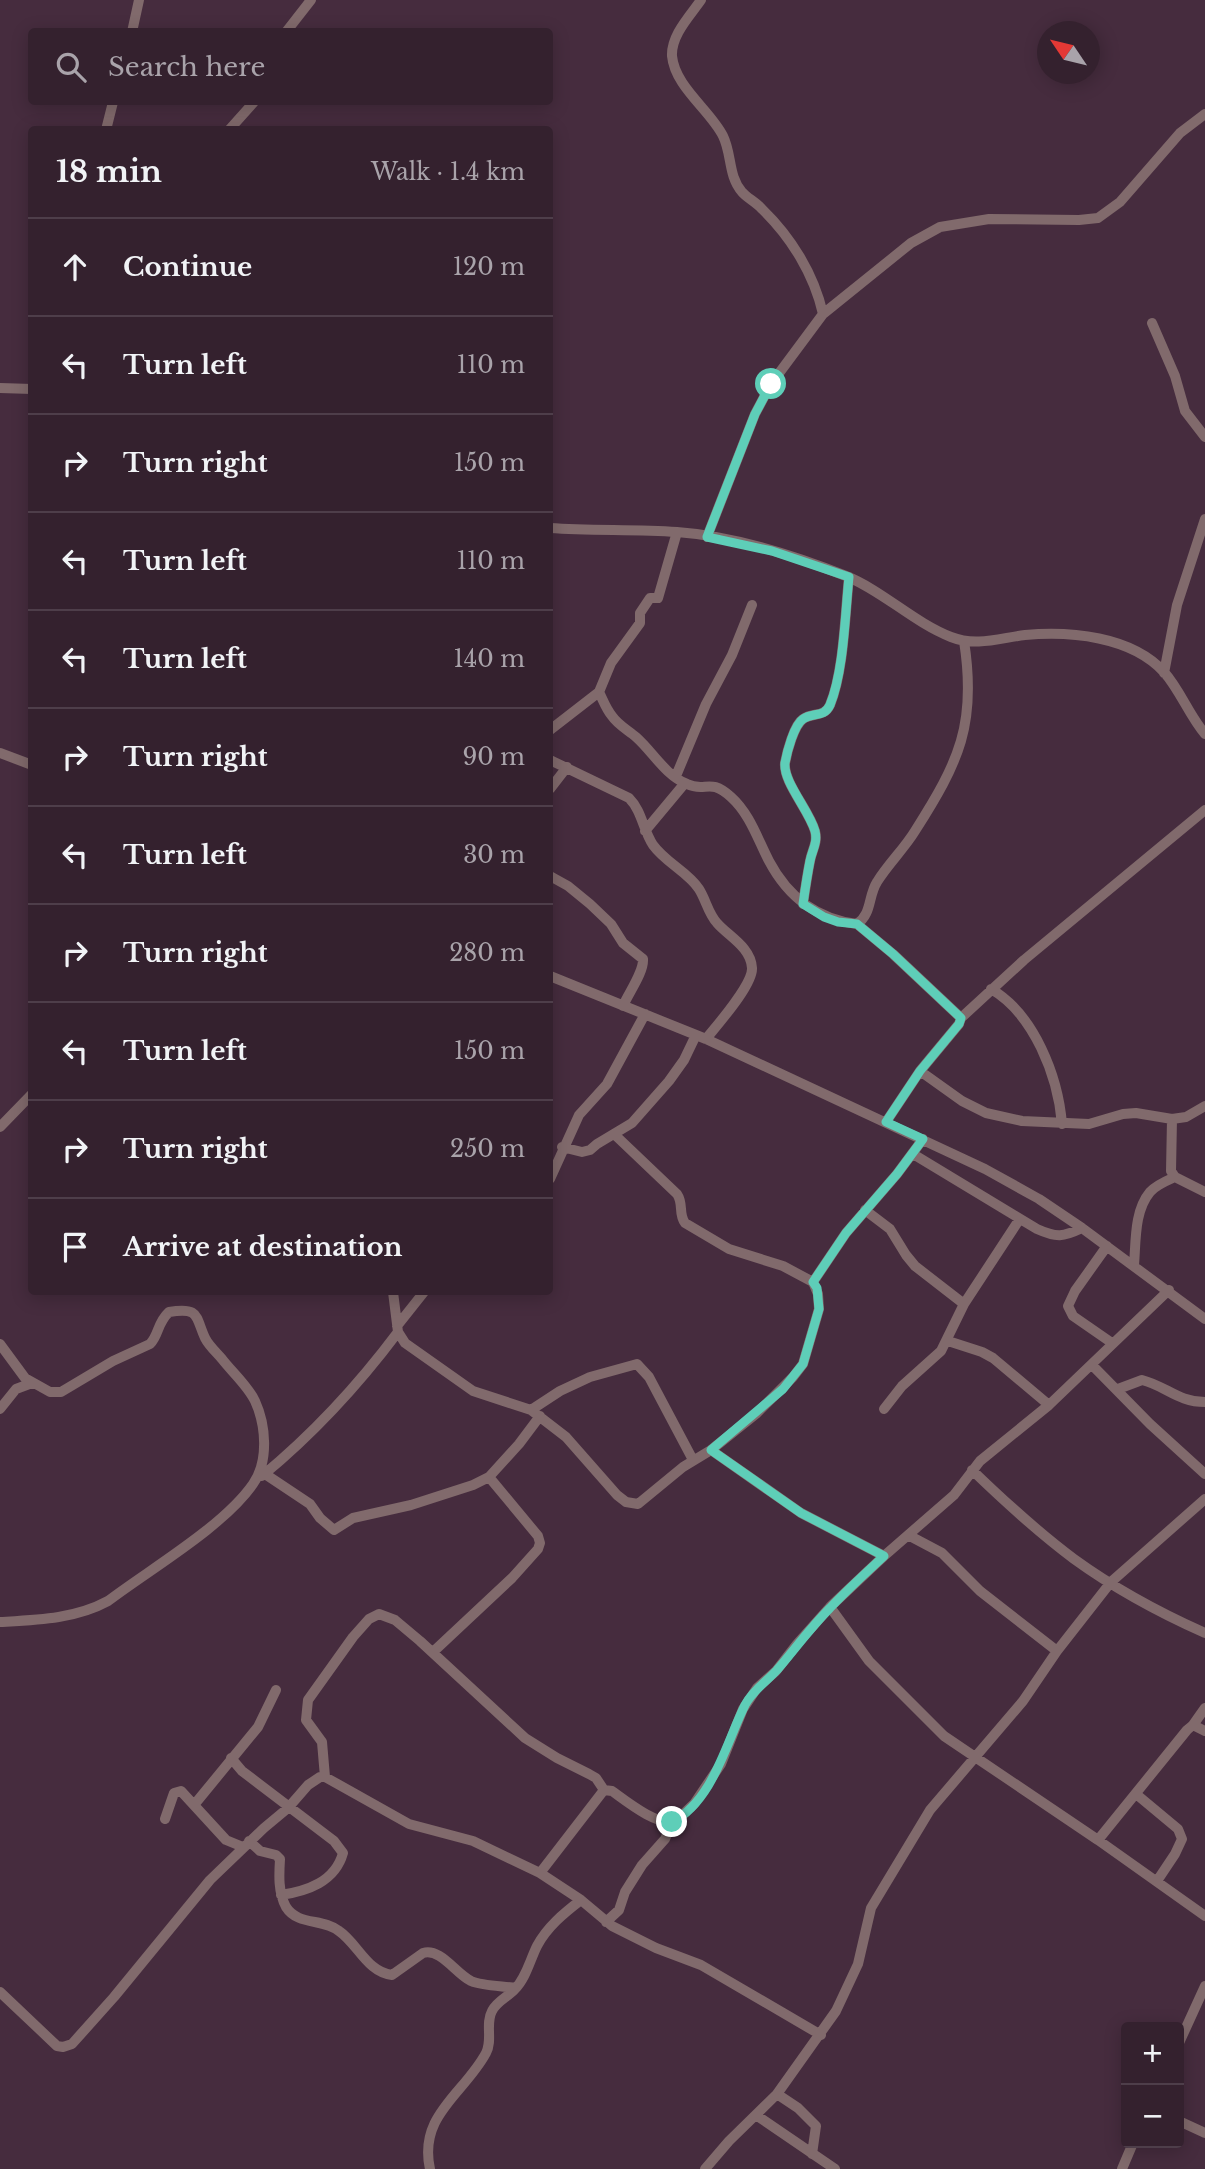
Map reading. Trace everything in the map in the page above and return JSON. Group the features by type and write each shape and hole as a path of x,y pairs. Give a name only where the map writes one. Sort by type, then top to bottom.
{"street":[{"path":"133,28 139,0"},
{"path":"289,28 311,0"},
{"path":"701,0 676,36 672,53 675,68 723,137 733,179 741,191 769,217 809,273 823,314"},
{"path":"107,126 112,105"},
{"path":"233,126 251,105"},
{"path":"707,537 755,414 771,384 823,314 911,243 940,227 989,219 1098,218 1120,202 1180,132 1205,114"},
{"path":"1152,323 1175,376 1185,411 1205,437"},
{"path":"0,388 28,389"},
{"path":"1164,673 1177,605 1205,519"},
{"path":"553,528 677,532 772,551 849,577 917,619 964,641 991,641 1039,635 1098,639 1127,646 1164,673 1205,734"},
{"path":"553,728 599,692 611,663 640,624 640,613 650,598 658,598 677,532"},
{"path":"803,904 810,857 816,842 808,811 786,775 785,762 793,732 800,721 823,713 829,707 838,666 849,577"},
{"path":"645,831 680,780 706,704 732,655 752,605"},
{"path":"857,924 867,913 874,885 915,832 957,755 969,697 964,641"},
{"path":"599,692 615,721 638,738 664,767 680,780 699,787 714,785 738,804 746,814 770,863 792,894 803,904 824,917 857,924 961,1018"},
{"path":"0,753 28,764"},
{"path":"553,761 629,798 640,814 645,831 668,862 699,888 717,923 733,936 752,965 752,972 744,988 701,1037 649,1106 632,1123 590,1150 582,1152 562,1147"},
{"path":"553,785 567,767"},
{"path":"886,1122 920,1071 961,1018 991,989 1205,810"},
{"path":"553,877 604,916 623,943 643,959 642,971 630,988 623,1006"},
{"path":"553,981 701,1037 923,1139 1028,1193 1134,1265 1205,1319"},
{"path":"991,989 1011,1002 1028,1026 1051,1073 1060,1101 1062,1124"},
{"path":"553,1171 579,1115 607,1084 645,1014"},
{"path":"920,1071 962,1101 986,1113 1022,1121 1089,1124 1136,1113 1172,1119 1186,1117 1205,1106"},
{"path":"0,1126 28,1098"},
{"path":"1172,1119 1171,1171 1175,1177 1205,1192"},
{"path":"393,1295 398,1329 405,1343 463,1386 535,1413 566,1437 617,1495 633,1504 643,1501 692,1460 711,1450 783,1389 803,1364 819,1309 817,1288 813,1282 783,1266 729,1249 685,1223 681,1216 681,1200 677,1194 614,1134"},
{"path":"813,1282 846,1233 923,1139"},
{"path":"913,1154 1019,1220 1057,1236 1066,1236 1082,1228"},
{"path":"1134,1265 1139,1216 1145,1200 1155,1187 1175,1177"},
{"path":"865,1210 890,1229 915,1266 964,1304"},
{"path":"884,1409 902,1386 933,1360 948,1341 964,1304 1019,1220"},
{"path":"1107,1246 1075,1291 1068,1306 1073,1316 1112,1343"},
{"path":"606,1922 619,1910 625,1892 642,1866 666,1839 676,1821 694,1804 721,1764 751,1695 776,1671 830,1607 954,1495 980,1461 1049,1405 1169,1290"},
{"path":"0,1622 64,1616 91,1610 108,1601 209,1528 254,1482 310,1434 375,1362 422,1295"},
{"path":"0,1344 20,1372 32,1383 50,1392 61,1392 113,1361 150,1344 161,1319 169,1312 191,1312 198,1316 205,1338 254,1399 264,1436 262,1460 254,1482"},
{"path":"948,1341 993,1358 1049,1405"},
{"path":"265,1474 310,1504 320,1518 334,1530 352,1518 411,1505 473,1485 489,1476 535,1413 560,1391 590,1377 637,1364 649,1377 692,1460"},
{"path":"1092,1365 1150,1424 1205,1474"},
{"path":"1118,1389 1142,1380 1179,1399 1205,1402"},
{"path":"0,1409 16,1389 32,1383"},
{"path":"711,1450 801,1513 884,1556"},
{"path":"972,1470 1076,1560 1205,1633"},
{"path":"433,1652 512,1578 540,1543 538,1536 489,1476"},
{"path":"705,2169 777,2094 821,2035 836,2011 858,1964 867,1920 878,1893 930,1810 1023,1701 1057,1651 1111,1582 1205,1499"},
{"path":"908,1535 942,1553 980,1591 1057,1651"},
{"path":"830,1607 869,1661 932,1726 1205,1916"},
{"path":"325,1777 322,1742 306,1720 308,1700 353,1637 369,1619 379,1614 395,1620 433,1652 525,1738 557,1758 589,1773 604,1790 612,1791 668,1824 676,1821"},
{"path":"194,1805 258,1727 276,1690"},
{"path":"1098,1840 1205,1708"},
{"path":"1193,1725 1205,1731"},
{"path":"231,1758 242,1771 334,1841 343,1853 332,1871 316,1886 303,1892 281,1895"},
{"path":"0,1992 57,2046 72,2044 210,1880 288,1808 308,1785 320,1777 325,1777 409,1824 473,1841 540,1873 581,1900 606,1922 636,1939 701,1965 821,2035"},
{"path":"164,1819 177,1790 181,1791 226,1840 276,1855 279,1859 281,1895 287,1908 296,1917 328,1924 338,1930 372,1967 384,1974 392,1975 422,1953 428,1952 435,1954 470,1980 516,1989"},
{"path":"540,1873 604,1790"},
{"path":"1136,1794 1178,1829 1182,1839 1157,1881"},
{"path":"430,2169 427,2146 430,2131 486,2053 493,2009 516,1989 538,1943 551,1926 581,1900"},
{"path":"1184,2032 1205,1987"},
{"path":"777,2094 798,2108 816,2126 812,2154"},
{"path":"756,2115 835,2169"},
{"path":"1184,2123 1205,2133"},
{"path":"1122,2169 1131,2148"}],"route":[{"path":"672,1822 684,1815 694,1804 721,1764 751,1695 776,1671 830,1607 884,1556 801,1513 711,1450 783,1389 803,1364 819,1309 817,1288 813,1282 846,1233 923,1139 886,1122 920,1071 961,1018 857,924 824,917 803,904 810,857 816,842 815,832 808,811 786,775 785,762 793,732 800,721 823,713 829,707 843,636 849,577 772,551 707,537 755,414 771,384"}]}
